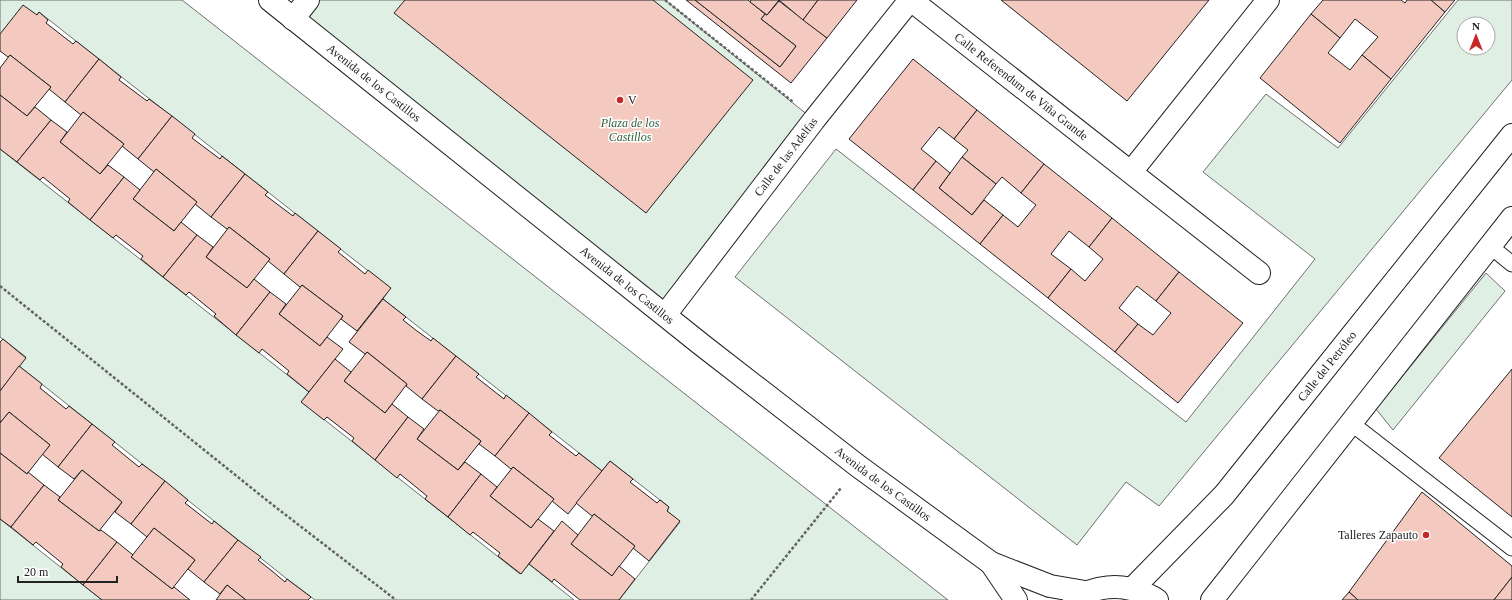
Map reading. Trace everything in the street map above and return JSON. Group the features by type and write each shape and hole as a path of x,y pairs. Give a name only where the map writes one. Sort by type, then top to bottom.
{"street":[{"name":"Avenida de los Castillos","path":"270,0 665,315 858,466 991,563 1078,596"},
{"path":"293,19 308,0"},
{"name":"Calle de las Adelfas","path":"665,315 814,120 910,0"},
{"name":"Calle Referendum de Viña Grande","path":"910,0 1259,273"},
{"path":"1131,172 1268,0"},
{"name":"Calle del Petróleo","path":"1133,588 1224,495 1512,135"},
{"path":"1212,600 1512,218"},
{"name":"Avenida de los Castillos","path":"991,563 1016,600"},
{"path":"1078,596 1109,586 1133,588 1157,600"}],"lane":[{"path":"1490,246 1512,264"},
{"path":"1351,423 1512,548"}],"path":[{"path":"665,0 814,120"},
{"path":"0,286 269,502 396,600"},
{"path":"751,600 858,466"}],"green space":[{"path":"0,0 182,0 948,600 619,600 680,522 667,511 669,507 610,461 602,471 383,299 390,288 39,12 37,15 0,34"},
{"name":"Plaza de los Castillos","path":"308,0 665,0 814,120 665,315 293,19"},
{"path":"1458,0 1512,0 1512,80 1159,506 1126,482 1077,545 735,277 836,149 1186,422 1315,259 1203,172 1266,94 1338,148"},
{"path":"0,149 309,392 302,402 520,574 529,564 574,600 315,600 287,579 19,366 26,357 0,337"},
{"path":"1486,273 1505,291 1393,430 1376,409"},
{"path":"0,519 102,600 0,600"}],"building":[{"name":"V","path":"405,0 653,0 753,80 646,213 394,13"},
{"path":"686,0 695,0 780,67 796,46 761,19 765,14 767,15 779,1 827,38 791,83"},
{"path":"695,0 748,0 765,14 761,19 796,46 780,67"},
{"path":"751,0 779,0 767,15 750,2"},
{"path":"779,0 818,0 803,20"},
{"path":"818,0 857,0 827,38 803,20"},
{"path":"1001,0 1209,0 1127,101"},
{"path":"1323,0 1401,0 1405,3 1407,0 1431,0 1445,12 1391,79 1362,55 1378,37 1355,19 1340,38 1311,14"},
{"path":"1431,0 1455,0 1445,12"},
{"path":"23,5 37,15 39,12 48,20 46,23 73,44 76,41 99,59 65,102 49,89 51,87 10,55 8,57 0,51 0,34"},
{"path":"1311,14 1340,38 1328,53 1350,70 1362,55 1391,79 1340,143 1260,78"},
{"path":"10,55 51,87 27,116 0,95 0,68"},
{"path":"99,59 121,77 119,80 147,101 149,99 172,116 138,159 122,146 124,144 83,112 81,115 65,102"},
{"path":"913,59 977,110 954,139 939,127 921,149 936,161 913,190 849,139"},
{"path":"0,95 27,116 35,107 51,120 17,162 0,149"},
{"path":"977,110 1044,164 1021,193 1002,177 996,184 962,157 968,150 954,139"},
{"path":"83,112 124,144 100,174 60,142"},
{"path":"172,116 195,134 192,138 220,159 222,156 245,174 211,217 195,204 197,202 156,169 154,172 138,159"},
{"path":"51,120 67,132 60,142 100,174 108,165 124,177 90,220 68,202 70,199 43,177 40,180 17,162"},
{"path":"962,157 996,184 972,215 939,188"},
{"path":"936,161 950,173 939,188 972,215 984,200 1003,215 980,244 913,190"},
{"path":"1044,164 1112,218 1089,247 1069,231 1051,254 1071,269 1048,298 980,244 1003,215 1018,227 1036,205 1021,193"},
{"path":"156,169 197,202 174,231 133,199"},
{"path":"245,174 268,192 265,195 293,216 295,213 318,231 284,274 268,261 270,259 229,227 227,229 211,217"},
{"path":"124,177 140,190 133,199 174,231 181,222 197,235 163,277 141,259 143,256 116,235 113,238 90,220"},
{"path":"1112,218 1179,272 1156,301 1137,286 1119,308 1138,324 1115,352 1048,298 1071,269 1085,281 1103,259 1089,247"},
{"path":"229,227 270,259 247,288 206,257"},
{"path":"318,231 341,249 338,252 365,274 368,270 391,288 357,331 341,319 343,316 302,285 300,287 284,274"},
{"path":"197,235 213,247 206,257 247,288 254,279 270,292 236,335 214,316 216,314 189,292 186,295 163,277"},
{"path":"1179,272 1243,323 1178,403 1115,352 1138,324 1153,335 1171,313 1156,301"},
{"path":"302,285 343,316 320,346 279,314"},
{"path":"270,292 286,304 279,314 320,346 327,337 343,349 309,392 287,374 289,371 262,349 259,353 236,335"},
{"path":"383,299 406,317 403,320 417,331 431,341 433,338 456,356 422,399 406,386 407,384 367,352 365,354 349,342"},
{"path":"3,339 26,358 0,391 0,342"},
{"path":"367,352 407,384 385,413 344,381"},
{"path":"456,356 479,374 476,377 504,399 506,395 529,413 495,456 479,444 481,441 440,410 438,411 422,399"},
{"path":"335,359 351,372 344,381 385,413 392,404 408,417 375,460 352,441 354,438 327,417 324,420 301,402"},
{"path":"19,366 42,384 40,388 66,409 69,406 92,424 58,467 42,454 50,445 9,412 1,422 0,421 0,391"},
{"path":"1512,369 1512,517 1439,458"},
{"path":"440,410 481,441 458,470 417,439"},
{"path":"9,412 50,445 27,474 0,453 0,423"},
{"path":"529,413 552,432 549,435 576,456 579,453 602,471 568,514 552,501 554,499 513,467 511,469 495,456"},
{"path":"408,417 424,429 417,439 458,470 465,462 481,474 448,517 425,499 427,496 400,474 397,478 375,460"},
{"path":"92,424 115,442 112,445 139,467 142,464 165,481 131,524 115,512 122,502 82,470 74,479 58,467"},
{"path":"0,453 44,485 11,527 0,519"},
{"path":"610,461 633,479 630,482 657,503 660,500 669,507 667,511 680,521 649,561 633,548 635,546 594,514 592,516 576,503"},
{"path":"513,467 554,499 531,528 490,496"},
{"path":"82,470 122,502 99,531 58,500"},
{"path":"481,474 497,487 490,496 531,528 538,519 554,531 521,574 498,556 500,553 473,532 470,535 448,517"},
{"path":"165,481 188,500 185,503 212,524 214,521 238,540 204,582 188,569 195,560 154,528 147,537 131,524"},
{"path":"44,485 60,497 58,500 99,531 101,530 117,542 83,585 61,567 63,564 36,542 33,545 11,527"},
{"path":"1422,492 1512,566 1512,577 1494,600 1358,600 1349,592"},
{"path":"594,514 635,546 612,576 571,544"},
{"path":"562,521 578,535 571,544 612,576 619,566 635,579 619,600 580,600 554,579 552,582 529,564"},
{"path":"154,528 195,560 172,589 131,557"},
{"path":"238,540 261,557 258,560 285,582 287,579 311,597 308,600 246,600 227,585 220,594 204,582"},
{"path":"117,542 133,555 131,557 172,589 174,587 190,600 102,600 83,585"},
{"path":"1512,577 1512,600 1494,600"},
{"path":"227,585 246,600 216,600"},
{"path":"1349,592 1358,600 1342,600"}],"place":[{"name":"V","path":"620,100"},
{"name":"Talleres Zapauto","path":"1426,535"}]}
